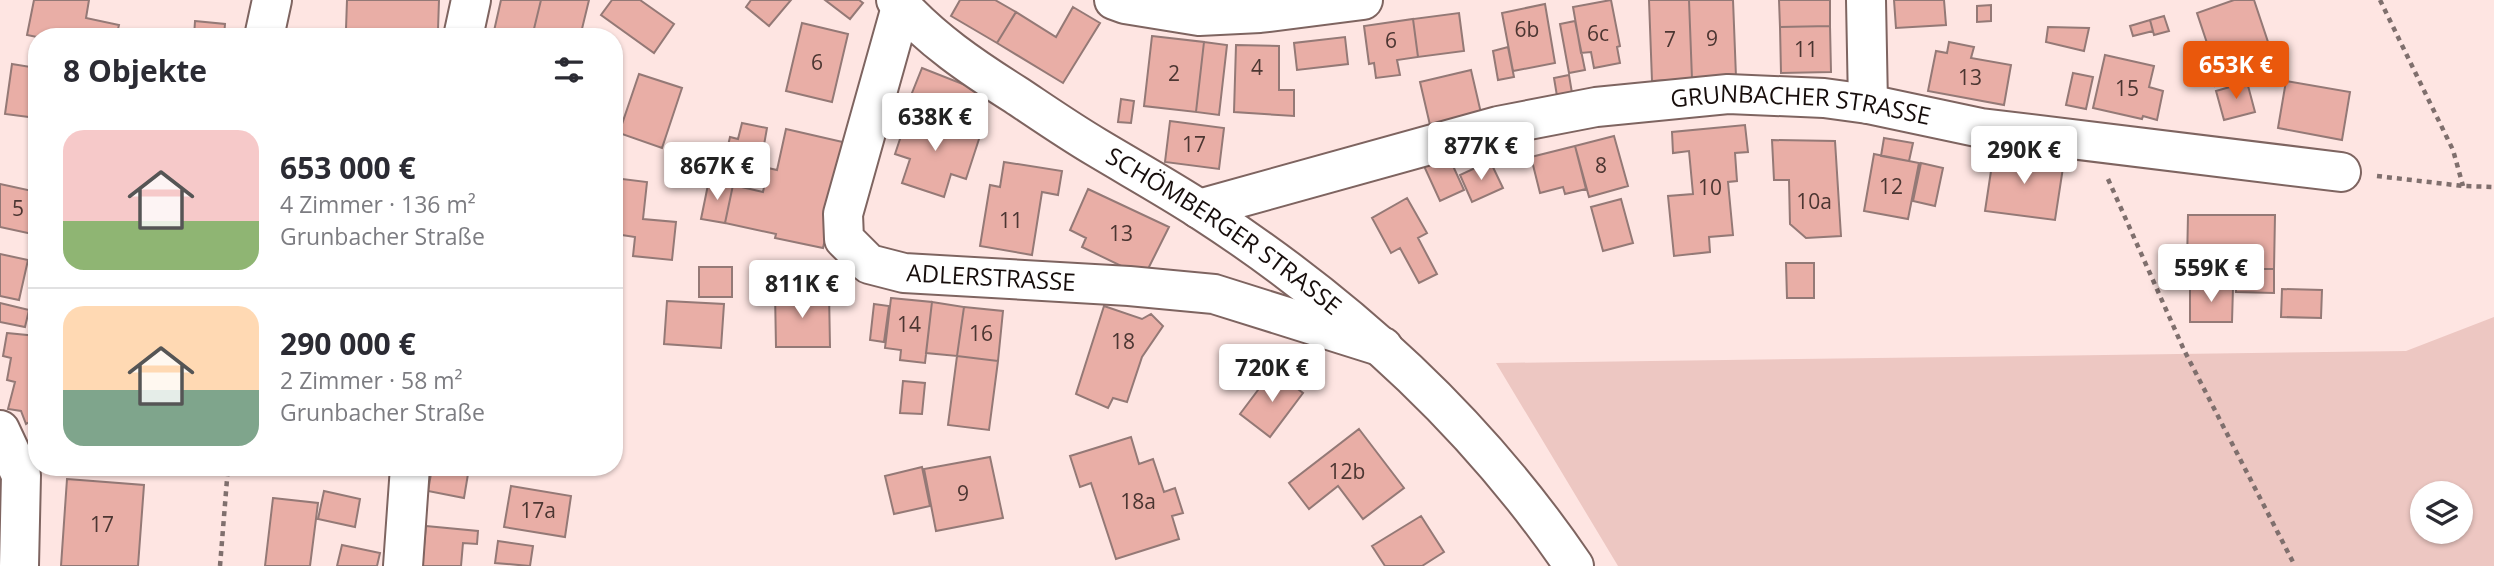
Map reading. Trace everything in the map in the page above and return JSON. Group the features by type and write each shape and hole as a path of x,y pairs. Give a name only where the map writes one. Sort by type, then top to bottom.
{"street":[{"path":"266,28 272,0"},
{"path":"465,28 471,0"},
{"path":"1114,0 1199,16 1260,13 1363,0"},
{"path":"1866,0 1868,104"},
{"name":"SCHÖMBERGER STRASSE","path":"900,2 932,37 995,82 1199,209 1298,276 1383,347 1480,448 1549,529 1574,566"},
{"name":"ADLERSTRASSE","path":"900,2 843,214 844,239 869,264 904,273 1214,293 1383,347"},
{"name":"GRUNBACHER STRASSE","path":"1199,209 1498,126 1596,107 1728,94 1785,95 1868,104 1981,128 2341,172"},
{"path":"0,430 21,475 19,566"},
{"path":"403,566 409,476"}],"path":[{"path":"2380,0 2453,150 2463,186"},
{"path":"2091,142 2184,350 2295,566"},
{"path":"2341,172 2494,187"},
{"path":"220,566 227,476"}],"shaded area":[{"path":"2494,317 2494,566 1618,566 1496,363 2406,351"}],"building":[{"path":"34,0 89,0 86,18 119,25 118,28 28,28"},
{"path":"347,0 439,0 438,28 346,28"},
{"path":"501,0 541,0 534,28 495,28"},
{"path":"541,0 589,0 582,28 534,28"},
{"path":"612,0 640,0 674,24 654,53 623,31 623,28 601,15"},
{"path":"751,0 791,0 769,26 746,7"},
{"path":"825,0 859,0 863,3 850,19"},
{"path":"960,0 995,0 1016,12 997,43 951,16"},
{"path":"1611,0 1620,46 1617,47 1620,63 1594,68 1591,52 1581,53 1573,7"},
{"path":"1649,0 1689,0 1692,79 1652,81"},
{"path":"1689,0 1733,0 1736,77 1692,79"},
{"path":"1779,0 1830,0 1830,26 1780,27"},
{"path":"1894,0 1944,0 1946,25 1896,28"},
{"path":"2234,0 2254,0 2268,42 2213,61 2197,13"},
{"path":"1545,4 1555,63 1513,71 1502,13"},
{"path":"1991,5 1991,21 1977,22 1977,6"},
{"path":"1073,7 1100,23 1063,83 997,43 1016,12 1056,37"},
{"path":"1459,13 1464,51 1418,57 1413,19"},
{"path":"2164,16 2169,31 2154,35 2150,20"},
{"path":"1413,19 1418,57 1397,60 1400,75 1376,78 1374,63 1369,64 1364,26"},
{"path":"2150,20 2153,31 2133,36 2130,26"},
{"path":"195,21 225,24 225,28 195,28"},
{"path":"1575,21 1585,70 1569,73 1560,24"},
{"path":"802,23 848,34 832,102 786,91"},
{"path":"1830,26 1831,72 1781,73 1780,27"},
{"path":"2048,27 2089,28 2084,51 2046,42"},
{"path":"1152,36 1204,42 1196,112 1144,106"},
{"path":"1345,37 1348,64 1297,70 1294,43"},
{"path":"1204,42 1227,45 1219,115 1196,112"},
{"path":"1949,42 1974,47 1971,58 2011,65 2004,105 1928,91 1936,51 1947,53"},
{"path":"1236,45 1279,46 1279,90 1294,90 1294,116 1234,112"},
{"path":"1508,47 1514,77 1498,80 1493,51"},
{"path":"2105,55 2154,66 2149,87 2163,91 2157,120 2093,108"},
{"path":"2246,60 2250,78 2215,86 2211,68"},
{"path":"12,64 28,67 28,117 5,114"},
{"path":"922,68 978,90 963,126 908,103"},
{"path":"1471,70 1481,113 1430,125 1420,82"},
{"path":"2073,73 2093,77 2086,109 2066,105"},
{"path":"639,74 682,88 662,148 623,134 623,121"},
{"path":"1569,75 1572,93 1557,96 1554,78"},
{"path":"2286,81 2350,92 2342,140 2278,128"},
{"path":"2247,82 2255,112 2224,120 2216,91"},
{"path":"1121,99 1134,101 1131,123 1118,122"},
{"path":"909,112 980,136 966,179 951,174 944,197 902,183 910,159 895,154"},
{"path":"1170,121 1224,128 1219,169 1165,162"},
{"path":"742,123 767,128 758,179 722,171 730,137 738,139"},
{"path":"1745,125 1748,152 1735,153 1737,181 1728,182 1733,235 1709,237 1710,252 1674,256 1668,196 1693,194 1689,151 1673,153 1672,132"},
{"path":"786,129 847,143 823,248 775,238 776,234 725,223 733,185 763,192 768,168 777,170"},
{"path":"1614,136 1628,186 1589,197 1575,146"},
{"path":"1884,138 1913,143 1909,161 1881,156"},
{"path":"1772,140 1835,141 1841,236 1806,238 1790,224 1789,180 1774,180"},
{"path":"1575,146 1586,189 1565,194 1563,187 1540,193 1531,157"},
{"path":"1994,151 2064,161 2055,220 1985,211"},
{"path":"1874,154 1919,163 1908,219 1864,211"},
{"path":"1448,155 1464,190 1440,201 1424,166"},
{"path":"1490,161 1503,188 1472,202 1460,175"},
{"path":"1004,162 1062,171 1058,195 1042,192 1032,255 980,246 990,185 1000,187"},
{"path":"1921,163 1943,168 1935,206 1913,201"},
{"path":"623,179 647,182 643,219 676,222 672,260 633,256 635,237 623,235"},
{"path":"709,180 733,185 725,223 701,219"},
{"path":"0,184 28,190 28,233 0,227"},
{"path":"1088,189 1169,227 1144,277 1082,247 1086,238 1070,230"},
{"path":"1407,198 1427,233 1418,238 1437,274 1419,283 1400,248 1391,253 1372,218"},
{"path":"1621,199 1633,243 1603,251 1591,207"},
{"path":"2188,215 2275,215 2274,269 2236,269 2236,264 2187,264"},
{"path":"0,254 28,260 19,300 0,296"},
{"path":"1786,263 1814,263 1814,298 1787,298"},
{"path":"699,267 732,267 732,297 699,297"},
{"path":"2236,269 2274,269 2274,293 2236,292"},
{"path":"2190,287 2233,287 2232,322 2190,322"},
{"path":"2282,289 2322,290 2321,318 2281,317"},
{"path":"775,292 829,292 830,347 776,347"},
{"path":"891,298 932,302 925,363 900,360 901,350 885,348"},
{"path":"667,301 724,304 721,348 664,344"},
{"path":"932,302 964,307 957,356 926,353"},
{"path":"0,303 28,310 25,327 0,322"},
{"path":"874,304 889,306 884,342 870,340"},
{"path":"1104,306 1142,319 1151,314 1163,326 1142,357 1127,402 1113,398 1108,408 1076,394"},
{"path":"964,307 1003,311 998,361 957,356"},
{"path":"7,333 28,335 26,424 21,411 8,409 15,382 7,380 11,358 3,356"},
{"path":"957,356 998,361 989,430 948,425"},
{"path":"1273,370 1303,393 1270,437 1240,414"},
{"path":"903,381 925,383 922,414 900,413"},
{"path":"1359,429 1404,488 1363,519 1338,486 1309,509 1289,483"},
{"path":"1131,437 1139,464 1153,459 1164,492 1175,488 1183,513 1172,516 1179,539 1116,559 1091,483 1080,487 1070,456"},
{"path":"990,457 1003,518 936,531 924,469"},
{"path":"922,467 930,506 894,514 885,476"},
{"path":"431,476 468,476 464,498 428,491"},
{"path":"67,479 144,485 138,566 61,566"},
{"path":"511,486 571,496 565,537 504,527"},
{"path":"324,491 360,499 355,527 318,519"},
{"path":"273,498 318,503 310,566 265,566"},
{"path":"1421,516 1444,552 1422,566 1385,566 1372,546"},
{"path":"426,526 478,531 477,544 463,543 461,566 422,566"},
{"path":"498,541 533,546 530,566 495,563"},
{"path":"342,545 380,553 377,566 337,566"}]}
